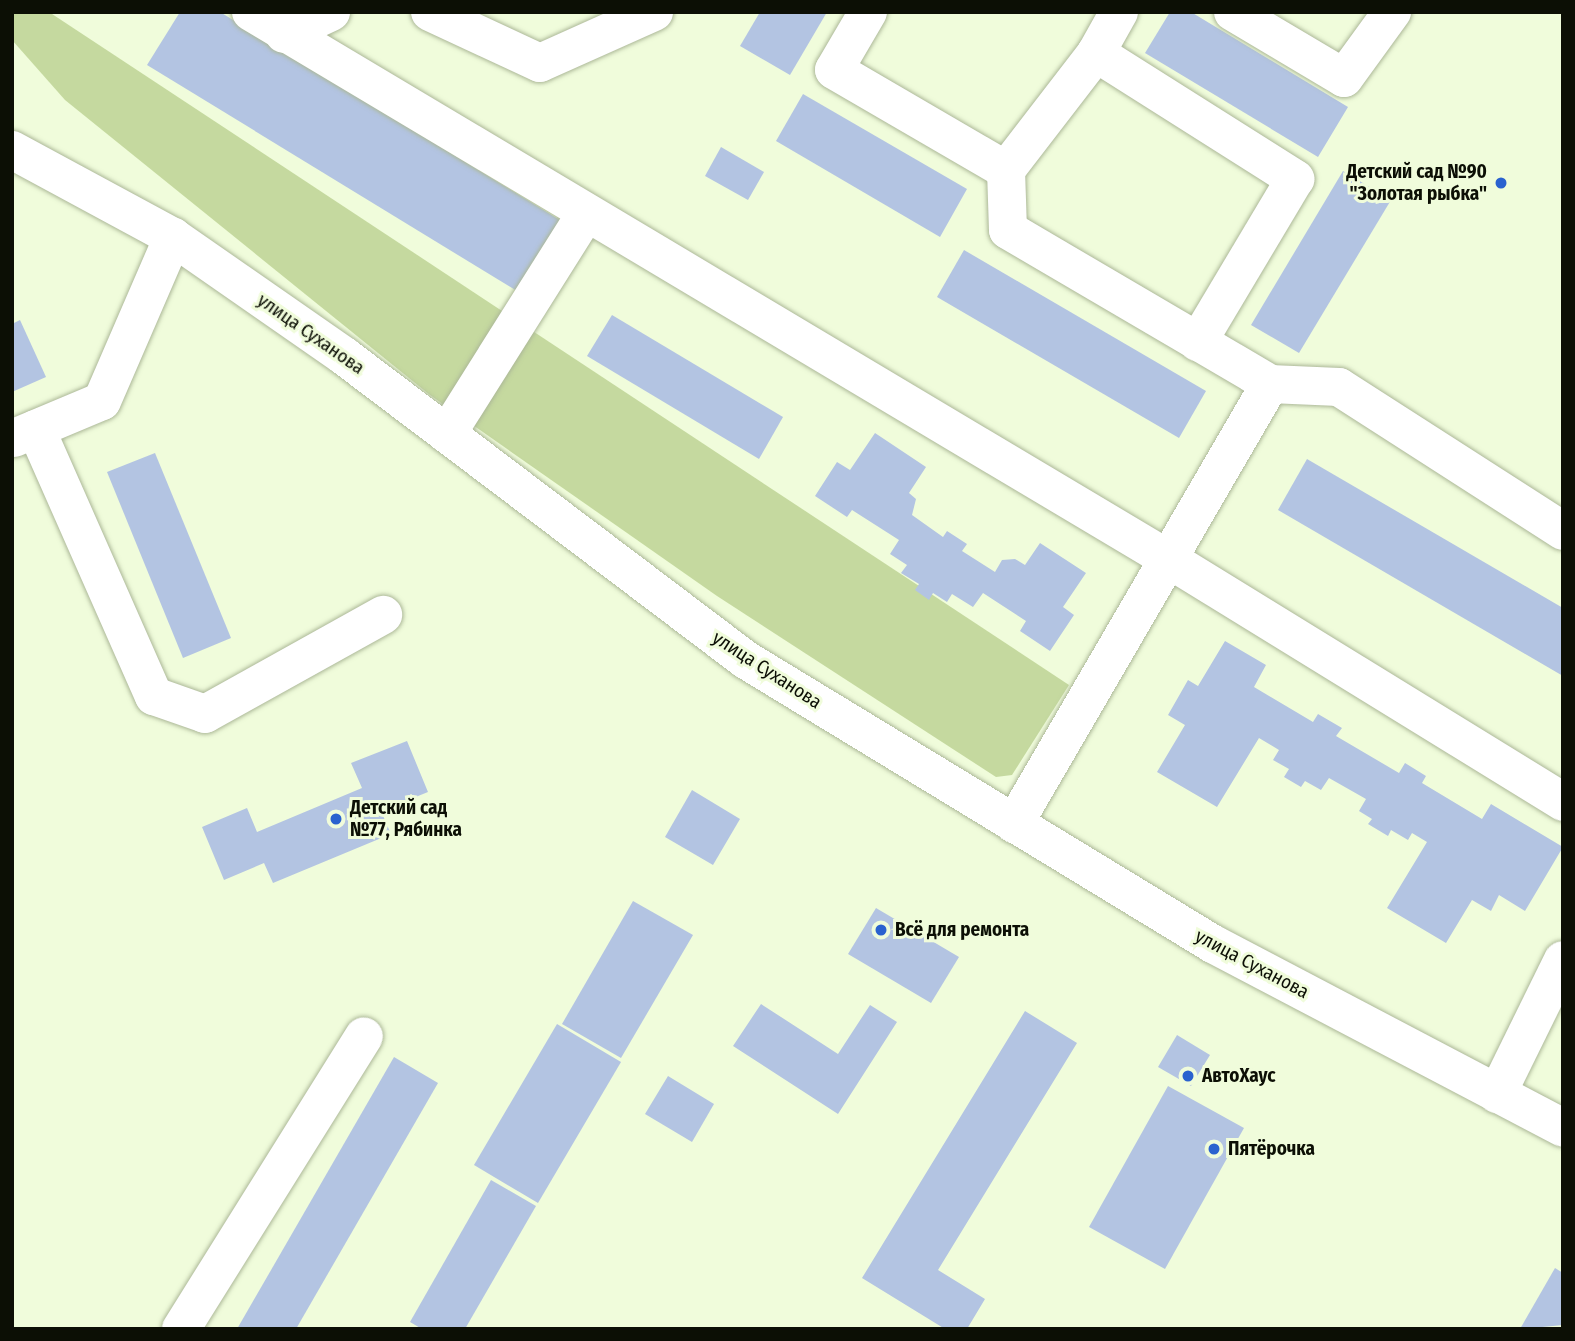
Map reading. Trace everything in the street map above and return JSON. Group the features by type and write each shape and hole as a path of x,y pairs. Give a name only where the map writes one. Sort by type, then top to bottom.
{"main road":[{"path":"251,12 1170,561 1563,802"},
{"path":"284,34 331,12"},
{"path":"430,12 540,63 654,12"},
{"path":"868,12 834,70 1006,170"},
{"path":"1119,12 1096,53 1006,170 1008,230 1270,384 1339,387 1563,531"},
{"path":"1233,12 1344,78 1392,12"},
{"path":"1096,53 1295,179 1198,342"},
{"name":"улица Суханова","path":"12,150 173,237 447,434 746,660 1213,944 1563,1128"},
{"path":"447,434 586,213"},
{"path":"173,237 102,401 24,434 154,696 205,714 383,615"},
{"path":"1014,824 1170,561 1270,384"},
{"path":"1497,1094 1563,960"},
{"path":"181,1329 364,1036"}],"green space":[{"path":"12,12 49,12 1069,685 1012,775 996,777 717,596 430,395 65,100 12,40"}],"building":[{"path":"180,12 220,12 568,225 525,296 147,65"},
{"path":"760,12 827,12 790,75 740,46"},
{"path":"1170,12 1191,12 1348,107 1318,157 1145,53"},
{"path":"803,94 967,189 940,237 776,141"},
{"path":"721,147 764,172 748,200 705,176"},
{"path":"1343,171 1391,200 1299,353 1251,325"},
{"path":"964,250 1206,391 1179,438 937,297"},
{"path":"612,315 783,417 759,459 587,356"},
{"path":"20,320 46,377 12,392 12,324"},
{"path":"875,433 926,467 909,493 916,499 912,515 943,537 947,531 967,544 962,551 995,572 1002,560 1015,559 1025,565 1040,543 1086,573 1063,607 1074,615 1050,651 1020,631 1026,621 983,593 973,607 952,594 947,602 933,593 929,600 915,590 919,584 901,573 907,565 890,554 899,540 852,510 847,517 815,496 837,462 850,470"},
{"path":"155,453 231,638 183,658 107,472"},
{"path":"1307,459 1563,608 1563,676 1278,510"},
{"path":"1225,641 1266,665 1254,687 1313,722 1318,714 1342,728 1336,736 1399,773 1405,763 1426,776 1422,783 1482,819 1491,804 1563,847 1525,911 1499,895 1491,911 1472,900 1446,943 1387,908 1427,842 1412,833 1408,840 1391,830 1388,836 1368,824 1372,819 1359,811 1366,799 1329,778 1321,790 1305,781 1301,787 1284,777 1289,769 1273,760 1279,750 1259,738 1217,807 1157,772 1185,725 1168,715 1188,680 1198,686"},
{"name":"Детский сад №77, Рябинка","path":"407,741 428,792 381,811 391,834 273,883 264,863 224,880 202,827 247,808 257,832 362,788 351,763"},
{"path":"692,790 740,819 713,865 665,837"},
{"path":"633,901 693,935 621,1058 562,1024"},
{"path":"876,908 959,957 931,1003 848,954"},
{"path":"761,1004 838,1054 870,1005 897,1022 838,1114 733,1046"},
{"path":"1025,1011 1077,1043 938,1270 985,1299 967,1329 945,1329 862,1278"},
{"path":"557,1024 621,1062 538,1203 474,1165"},
{"path":"1177,1035 1210,1055 1191,1086 1158,1067"},
{"path":"394,1057 438,1083 296,1329 237,1329"},
{"path":"668,1076 714,1104 692,1142 645,1114"},
{"path":"1168,1086 1244,1128 1165,1269 1089,1227"},
{"path":"491,1180 536,1206 465,1329 422,1329 410,1322"},
{"path":"1555,1268 1563,1273 1563,1325 1520,1329"}],"place":[{"name":"Детский сад №90 \"Золотая рыбка\"","path":"1501,183"},
{"name":"Детский сад №77, Рябинка","path":"336,819"},
{"name":"Всё для ремонта","path":"881,930"},
{"name":"АвтоХаус","path":"1188,1076"},
{"name":"Пятёрочка","path":"1214,1149"}]}
